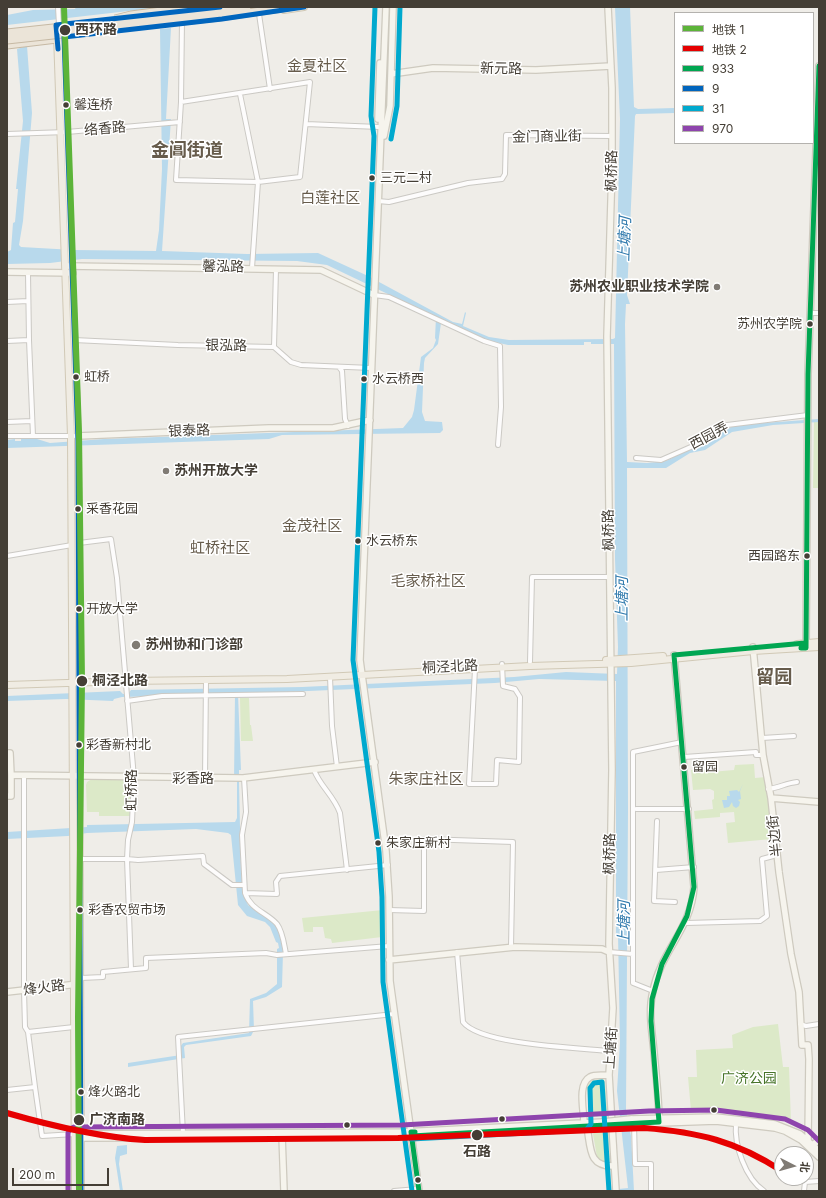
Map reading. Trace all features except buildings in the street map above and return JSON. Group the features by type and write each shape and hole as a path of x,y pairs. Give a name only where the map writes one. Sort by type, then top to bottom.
{"highway":[{"path":"98,25 131,14 192,7"},
{"path":"7,33 98,25 247,7"},
{"path":"7,42 220,17 289,7"},
{"path":"7,42 59,30"}],"main road":[{"path":"7,42 17,42 59,30 115,26 132,17 181,9 220,7"},
{"path":"7,30 59,30 182,24 304,7"},
{"path":"382,7 378,110 379,127 382,136"},
{"path":"384,108 386,7"},
{"path":"389,7 376,280 362,674 388,866 389,960 394,1014 412,1134 418,1190"},
{"path":"382,136 389,110 393,7"},
{"name":"枫桥路","path":"608,7 612,136 607,336 612,770 609,952"},
{"path":"59,30 75,441"},
{"name":"新元路","path":"391,74 433,68 536,70 611,66"},
{"path":"806,646 810,313 819,66"},
{"name":"馨泓路","path":"69,265 252,266 276,269 321,270 376,292"},
{"path":"7,272 69,273"},
{"path":"69,273 74,340 77,692 80,701 73,836 78,982 74,1027 81,1191"},
{"path":"371,428 371,368 376,292"},
{"name":"银泰路","path":"75,441 269,428 333,428 348,426 363,420 370,420"},
{"name":"桐泾北路","path":"806,646 819,642"},
{"name":"桐泾北路","path":"126,679 206,680 330,677 502,666 610,664 618,661 753,649 806,646 819,647"},
{"name":"半边街","path":"753,649 763,756 768,789 771,798 790,954 799,992 802,1045 808,1045 810,1060 809,1144"},
{"path":"659,1120 650,1016 652,991 664,957 686,923 693,899 694,867 674,656"},
{"name":"桐泾北路","path":"77,681 362,674 475,669 530,662 610,664"},
{"path":"7,681 77,681"},
{"path":"7,685 77,681"},
{"path":"75,1191 78,1136 80,826 73,701 77,692"},
{"path":"7,753 10,753 11,775 11,796 7,796"},
{"name":"彩香路","path":"11,775 205,779 243,778 375,762"},
{"path":"771,798 819,802"},
{"path":"389,960 511,947 602,949 609,952"},
{"name":"上塘街","path":"609,952 613,1008 609,1075 616,1190"},
{"name":"烽火路","path":"7,992 78,982"},
{"path":"609,1075 592,1076 584,1084 586,1125 591,1152 595,1161 602,1166 614,1166"},
{"path":"78,1136 412,1134 659,1120 722,1118 773,1124 791,1129 819,1151"},
{"path":"659,1120 716,1121 782,1130 809,1144 819,1157"},
{"path":"78,1136 184,1133 282,1135"},
{"path":"282,1135 284,1191"},
{"path":"809,1144 819,1140"}],"street":[{"path":"229,7 231,18"},
{"path":"58,8 59,30"},
{"path":"181,9 181,102 176,180 258,182 300,177 310,82 181,102"},
{"path":"259,14 270,88"},
{"path":"240,94 258,182 252,266"},
{"name":"络香路","path":"7,134 64,132 180,122"},
{"path":"306,124 379,127"},
{"name":"金门商业街","path":"380,201 389,202 468,183 502,179 505,174 506,135 612,136"},
{"path":"276,269 274,346 291,362 300,365 371,368"},
{"path":"28,273 33,436"},
{"path":"376,292 444,323 500,346 501,407 498,445"},
{"path":"7,302 28,302"},
{"path":"810,313 819,314"},
{"path":"7,341 29,340"},
{"name":"银泓路","path":"74,340 178,345 274,346"},
{"path":"339,367 342,371 345,419 348,426"},
{"name":"西园弄","path":"636,458 661,460 710,439 727,424 808,419"},
{"path":"7,422 32,421"},
{"name":"银泰路","path":"7,436 33,436 75,441"},
{"name":"虹桥路","path":"76,544 111,539 117,578 134,778 132,822 129,835 127,859 131,970"},
{"path":"7,556 76,544"},
{"path":"530,662 532,577 610,577"},
{"path":"475,669 469,784 496,784 497,760 519,762 520,697 515,689 503,686 502,666"},
{"path":"330,677 332,726 338,767"},
{"path":"205,779 206,680"},
{"path":"126,697 303,694"},
{"path":"762,738 794,736"},
{"path":"652,991 633,983 633,752 682,742"},
{"path":"684,757 756,752 756,755 763,756"},
{"path":"314,770 317,778 337,804 340,812 347,870"},
{"path":"24,776 25,1027 28,1032 42,1136 78,1136"},
{"path":"243,778 246,812 242,835 243,885 249,902 254,908 277,925 282,935 286,954"},
{"path":"768,789 780,788 788,783 797,782"},
{"path":"636,809 688,809"},
{"path":"657,821 654,901 675,902"},
{"path":"389,910 424,911 424,840 513,842 511,947"},
{"path":"686,923 760,920 767,916 762,859 777,855"},
{"path":"80,859 138,860 203,856 204,864 232,885 243,885"},
{"path":"245,893 277,894 276,882 280,876 388,866"},
{"path":"656,870 694,867"},
{"path":"78,982 103,977 103,972 146,968 146,958 266,953 286,954 389,946"},
{"path":"457,952 463,1022 473,1031 507,1041 610,1051"},
{"path":"609,952 632,954"},
{"path":"184,1133 178,1037 394,1014"},
{"path":"800,1024 806,1026 819,1024"},
{"path":"28,1032 74,1027"},
{"path":"7,1090 35,1087"},
{"path":"632,1122 635,1164 651,1164 651,1191"},
{"path":"736,1123 735,1140 743,1162 764,1191"},
{"path":"804,1191 805,1182 819,1181"},
{"path":"394,1191 418,1190"}],"green space":[{"path":"814,422 819,422 819,488 813,488"},
{"path":"240,698 249,698 250,725 253,741 241,741"},
{"name":"留园","path":"754,764 755,778 766,777 772,839 728,843 726,823 735,822 734,812 720,813 720,817 695,819 694,811 713,809 712,800 714,799 714,791 710,789 693,790 691,770 710,769 711,772 734,770 735,765"},
{"path":"92,779 133,780 132,816 99,816 99,812 87,812 86,785 87,782"},
{"path":"383,910 382,937 332,943 331,939 325,938 323,927 313,927 313,932 304,932 302,918"},
{"name":"广济公园","path":"778,1024 783,1067 789,1067 791,1122 711,1110 691,1111 688,1077 697,1077 696,1050 733,1048 732,1035 753,1027"},
{"path":"603,1079 605,1081 608,1116 591,1117 589,1113 587,1086 592,1080"},
{"path":"609,1131 610,1159 609,1162 604,1163 597,1157 593,1134 595,1132"}],"water":[{"path":"76,7 163,7 7,25 7,15 33,10 75,9"},
{"name":"上塘河","path":"615,7 630,7 634,107 638,109 674,108 674,113 636,114 635,116 627,295 630,304 626,304 625,324 627,462 647,463 666,461 735,425 819,419 819,422 773,425 732,432 705,450 690,453 666,468 627,468 628,811 626,1109 631,1136 634,1191 600,1191 628,1188 617,1091 620,1042 618,934 616,934 616,681 539,679 495,683 238,694 241,770 239,770 239,781 241,874 244,895 248,905 275,924 281,936 283,952 282,987 266,997 253,1001 254,1030 251,1036 186,1045 184,1047 185,1058 128,1067 128,1063 181,1055 180,1047 183,1043 249,1033 250,999 266,993 277,984 278,943 276,942 270,927 265,922 247,916 238,905 231,835 228,833 196,829 87,833 68,836 7,839 7,832 87,827 87,825 235,822 237,818 237,781 234,781 235,694 122,697 114,699 113,701 66,699 7,701 7,696 120,691 123,694 128,694 131,690 302,687 514,677 566,672 617,674 618,647 615,559 614,344 591,344 591,342 584,342 584,345 508,345 486,340 441,323 438,344 425,358 422,412 425,421 442,422 443,430 440,433 282,435 269,439 7,448 7,440 15,439 15,441 21,441 21,439 37,439 50,443 104,439 403,428 412,417 414,410 421,357 433,348 436,340 436,317 327,265 297,261 82,259 50,263 7,264 7,252 11,250 13,223 15,222 18,189 16,189 23,121 17,49 27,46 32,113 23,221 19,245 21,247 74,250 156,251 159,230 162,169 160,29 171,28 166,119 171,119 162,251 247,254 318,253 368,276 453,322 462,324 465,312 463,326 489,337 509,340 613,339 615,338 620,119"},
{"path":"743,784 740,791 741,799 738,800 740,802 739,806 736,808 733,806 732,802 729,807 724,808 722,800 727,800 727,796 730,796 729,791 737,790 739,792"},
{"path":"127,1145 127,1154 120,1156 119,1164 123,1191 120,1191 115,1158 117,1146"}],"metro line":[{"name":"1","path":"64,7 79,432 82,681 78,1017 79,1191"},
{"name":"2","path":"7,1113 75,1130 127,1139 145,1140 398,1138 644,1128 682,1132 716,1140 749,1152 774,1166"}],"transit line":[{"name":"9","path":"58,49 56,25 220,7"},
{"name":"9","path":"81,1191 78,441 64,37 222,19 304,7"},
{"name":"31","path":"375,7 371,116 374,136 353,660 379,852 382,897 383,982 412,1191"},
{"name":"31","path":"391,139 397,106 400,7"},
{"name":"933","path":"801,648 806,648 808,374 819,66"},
{"name":"933","path":"412,1136 659,1122 651,1021 652,999 662,964 687,916 694,887 674,655 805,643"},
{"name":"31","path":"411,1139 586,1130 591,1124 590,1088 594,1083 602,1082 609,1191"},
{"name":"970","path":"68,1191 68,1133 70,1129 74,1127 402,1125 649,1111 716,1110 785,1119 808,1130 819,1141"},
{"name":"933","path":"415,1132 411,1132 419,1191"}],"place":[{"name":"西环路","path":"65,30"},
{"name":"馨连桥","path":"66,105"},
{"name":"三元二村","path":"372,178"},
{"name":"苏州农业职业技术学院","path":"717,287"},
{"name":"苏州农学院","path":"810,324"},
{"name":"虹桥","path":"76,377"},
{"name":"水云桥西","path":"364,379"},
{"name":"苏州开放大学","path":"166,471"},
{"name":"采香花园","path":"78,509"},
{"name":"水云桥东","path":"358,541"},
{"name":"西园路东","path":"807,556"},
{"name":"开放大学","path":"79,609"},
{"name":"苏州协和门诊部","path":"136,645"},
{"name":"桐泾北路","path":"82,681"},
{"name":"彩香新村北","path":"79,745"},
{"name":"留园","path":"684,767"},
{"name":"朱家庄新村","path":"378,843"},
{"name":"彩香农贸市场","path":"80,910"},
{"name":"烽火路北","path":"81,1092"},
{"name":"广济南路","path":"79,1120"},
{"name":"石路","path":"477,1135"}],"district":[{"name":"金夏社区","path":"317,66"},
{"name":"金阊街道","path":"187,151"},
{"name":"白莲社区","path":"330,198"},
{"name":"金茂社区","path":"312,526"},
{"name":"虹桥社区","path":"220,548"},
{"name":"毛家桥社区","path":"428,581"},
{"name":"留园","path":"774,678"},
{"name":"朱家庄社区","path":"426,779"}]}
